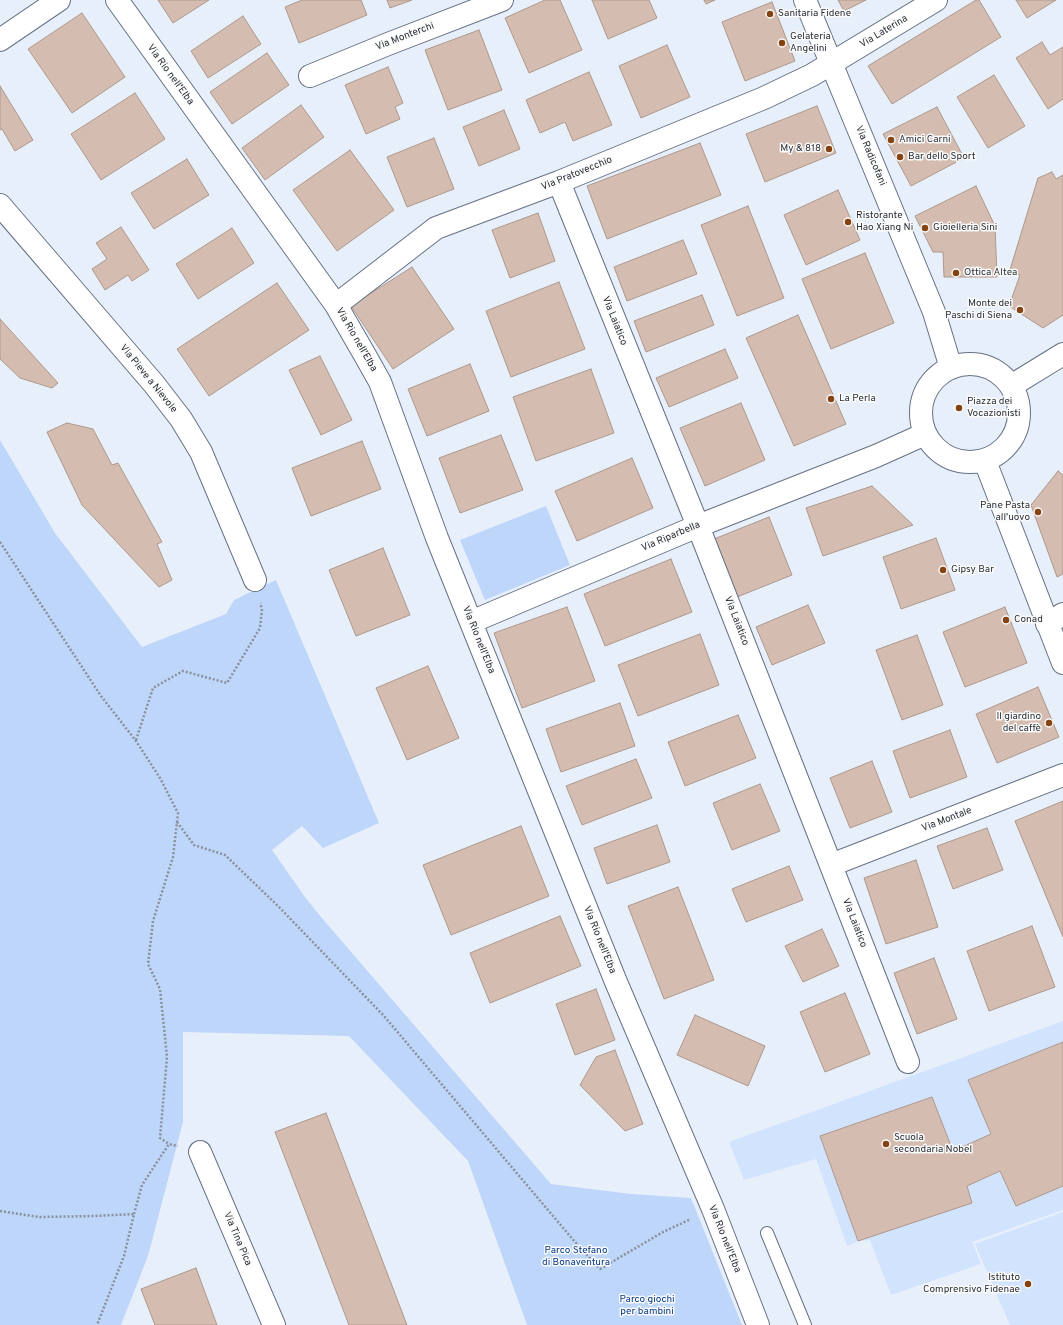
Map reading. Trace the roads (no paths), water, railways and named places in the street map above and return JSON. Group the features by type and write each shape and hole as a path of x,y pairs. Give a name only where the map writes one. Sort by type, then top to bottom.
{"street":[{"path":"0,40 59,0"},
{"name":"Via Rio nell'Elba","path":"117,0 336,305 380,382 437,538 616,982 713,1209 758,1325"},
{"name":"Via Monterchi","path":"310,76 502,0"},
{"name":"Via Radicofani","path":"805,0 934,312 951,368"},
{"name":"Via Laterina","path":"832,64 936,0"},
{"name":"Via Pratovecchio","path":"336,305 436,228 558,182 764,98 832,64"},
{"name":"Via Laiatico","path":"558,182 698,526 908,1062"},
{"name":"Via Pieve a Nievole","path":"0,205 154,384 181,419 201,452 255,580"},
{"path":"1011,386 1061,355"},
{"path":"963,364 977,364 990,368 1002,375 1011,386 1018,401 1019,418 1014,434 1004,448 985,460 961,462 946,457 934,448 925,434 921,420 921,404 927,389 936,377 951,368 963,364"},
{"name":"Via Riparbella","path":"471,622 698,526 874,457 925,434"},
{"path":"985,460 1001,505 1055,619 1063,663"},
{"name":"Via Montale","path":"831,865 1063,775"},
{"name":"Via Tina Pica","path":"200,1152 274,1325"}],"lane":[{"path":"767,1233 804,1324"}],"place":[{"name":"Sanitaria Fidene","path":"770,14"},
{"name":"Gelateria Angelini","path":"782,43"},
{"name":"Amici Carni","path":"891,140"},
{"name":"My & 818","path":"829,149"},
{"name":"Bar dello Sport","path":"900,157"},
{"name":"Ristorante Hao Xiang Ni","path":"848,222"},
{"name":"Gioielleria Sini","path":"925,228"},
{"name":"Ottica Altea","path":"956,273"},
{"name":"Monte dei Paschi di Siena","path":"1020,310"},
{"name":"La Perla","path":"831,399"},
{"name":"Piazza dei Vocazionisti","path":"959,408"},
{"name":"Pane Pasta all'uovo","path":"1038,512"},
{"name":"Gipsy Bar","path":"943,570"},
{"name":"Conad","path":"1006,620"},
{"name":"Il giardino del caffè","path":"1049,723"},
{"name":"Scuola secondaria Nobel","path":"886,1144"},
{"name":"Istituto Comprensivo Fidenae","path":"1028,1284"}],"park label":[{"name":"Parco Stefano di Bonaventura","path":"576,1256"},
{"name":"Parco giochi per bambini","path":"647,1306"}]}
